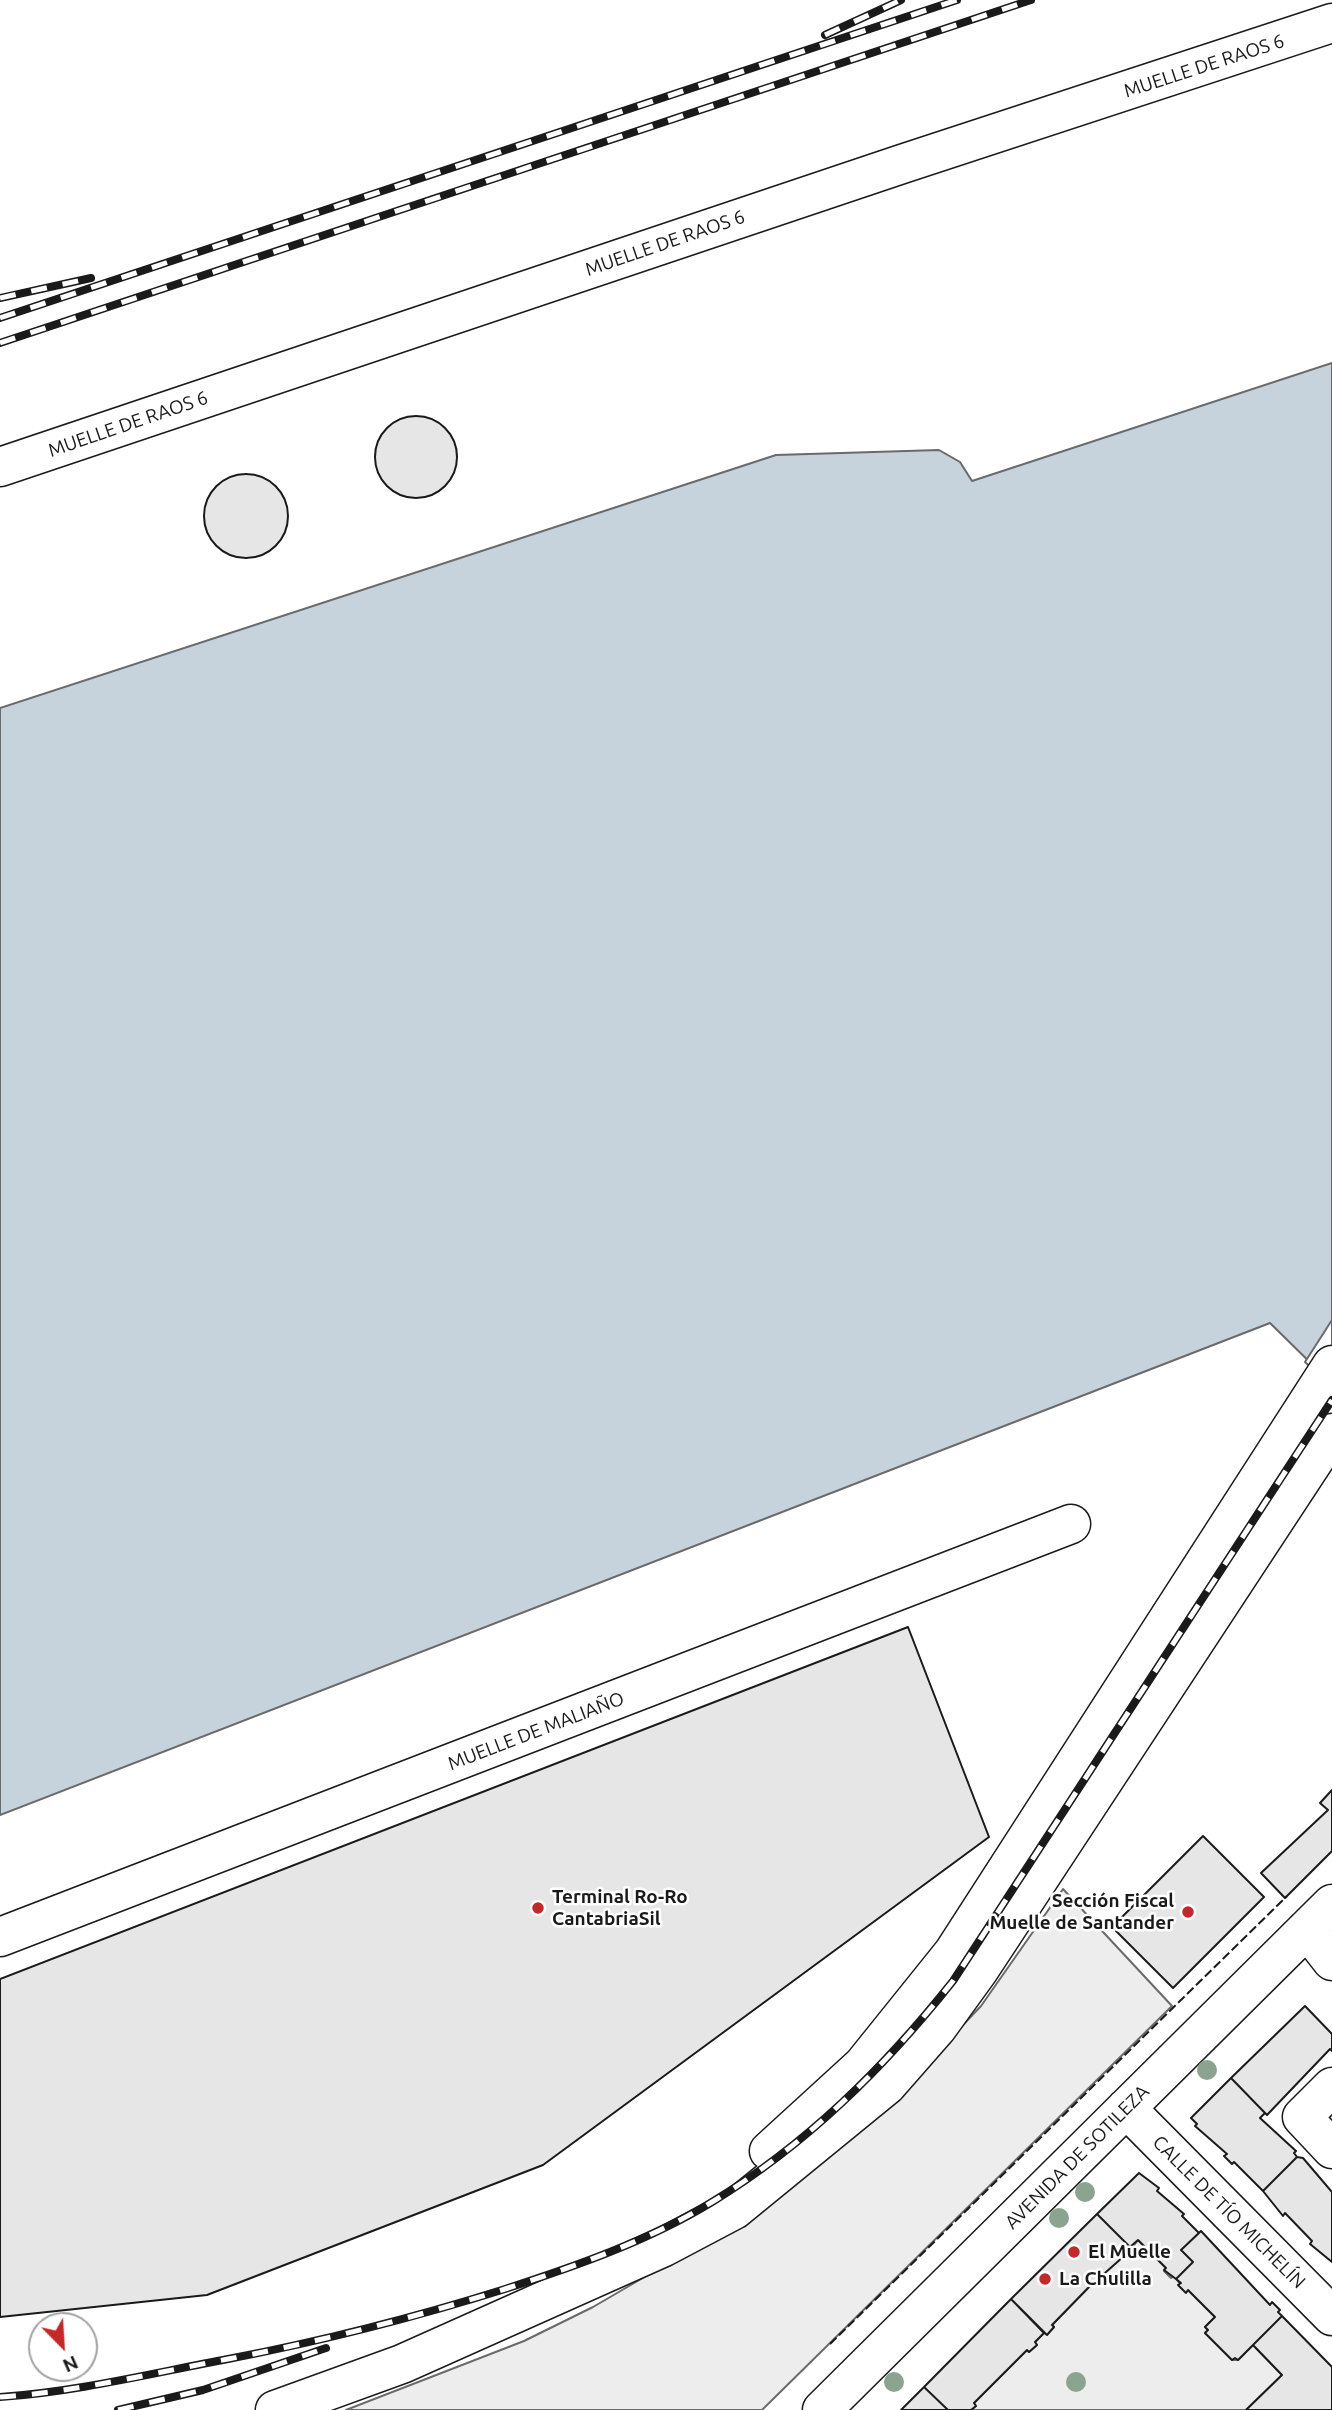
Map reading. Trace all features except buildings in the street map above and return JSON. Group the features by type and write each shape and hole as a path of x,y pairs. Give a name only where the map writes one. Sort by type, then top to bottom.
{"street":[{"name":"MUELLE DE RAOS 6","path":"0,467 902,164 1332,23"},
{"path":"275,2410 402,2364 664,2247 734,2210 887,2085 937,2028 987,1959 1310,1446 1332,1365"},
{"name":"MUELLE DE MALIAÑO","path":"0,1937 1071,1524"},
{"path":"1320,1917 1332,1961"},
{"name":"AVENIDA DE SOTILEZA","path":"822,2410 1320,1917"},
{"path":"1332,2087 1302,2117 1332,2149"},
{"name":"CALLE DE TÍO MICHELÍN","path":"1126,2108 1328,2305"}],"shaded area":[{"path":"1332,363 1332,1384 1270,1323 0,1815 0,708 776,455 939,450 960,462 972,481"},
{"path":"1063,1889 1172,2006 762,2410 346,2410 524,2341 593,2307 708,2240 927,2063 981,2006"},
{"path":"1138,2240 1166,2268 1164,2271 1171,2278 1174,2276 1186,2292 1188,2290 1215,2317 1205,2327 1208,2330 1205,2333 1232,2360 1238,2360 1253,2345 1282,2375 1246,2410 971,2410 976,2406 974,2403 1027,2350 1029,2352 1037,2345 1035,2342 1054,2327 1052,2325 1088,2288 1123,2255 1125,2257"}],"pier":[{"path":"1332,1320 1332,1388 1305,1362"}],"railway":[{"path":"825,35 901,0"},
{"path":"0,318 957,0"},
{"path":"0,343 1031,0"},
{"path":"0,298 91,278"},
{"path":"0,2397 86,2386 263,2352 367,2328 505,2289 585,2262 663,2229 712,2202 780,2155 812,2130 871,2074 953,1981 1332,1400"},
{"path":"118,2410 203,2390 326,2348"}],"fence":[{"path":"830,2344 1287,1896"}],"place":[{"name":"Terminal Ro-Ro CantabriaSil","path":"538,1908"},
{"name":"Sección Fiscal Muelle de Santander","path":"1188,1912"},
{"name":"El Muelle","path":"1074,2252"},
{"name":"La Chulilla","path":"1045,2279"}]}
